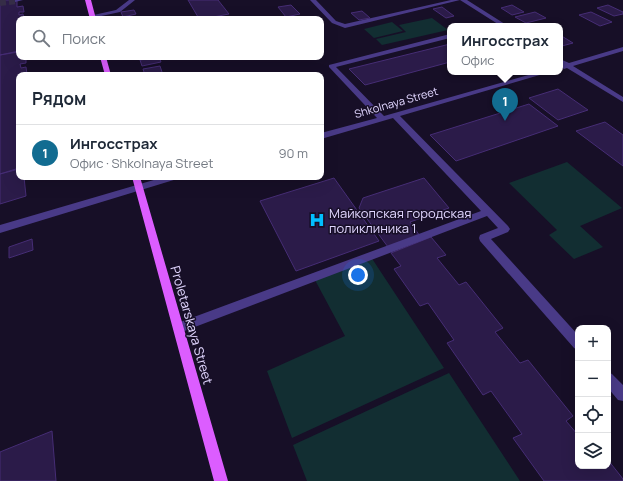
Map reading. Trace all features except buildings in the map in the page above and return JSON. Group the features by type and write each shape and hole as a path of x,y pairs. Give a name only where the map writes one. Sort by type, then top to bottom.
{"main road":[{"path":"88,0 92,16"},
{"path":"104,60 107,72"},
{"name":"Proletarskaya Street","path":"137,182 222,481"}],"street":[{"path":"99,16 118,11 132,0"},
{"path":"313,0 334,22 345,26 458,0"},
{"path":"463,0 500,23"},
{"path":"382,118 331,66 447,37"},
{"path":"563,67 623,50"},
{"path":"563,63 623,100"},
{"name":"Shkolnaya Street","path":"324,135 536,75"},
{"path":"394,115 505,229 484,238 575,341"},
{"path":"0,229 137,182 152,180"},
{"path":"179,328 488,212"},
{"path":"611,381 623,395"}],"green space":[{"path":"432,18 447,30 382,45 376,39 406,32 399,25"},
{"path":"392,22 403,31 374,38 364,29"},
{"path":"567,162 622,208 580,226 603,247 574,259 549,235 557,230 509,183"},
{"path":"371,257 444,368 292,438 267,371 345,336 315,280"},
{"path":"449,373 520,481 307,481 293,445"}],"tunnel":[{"path":"0,3 17,1"}],"place":[{"name":"Ингосстрах","path":"505,121"},
{"name":"Майкопская городская поликлиника 1","path":"317,220"}]}
